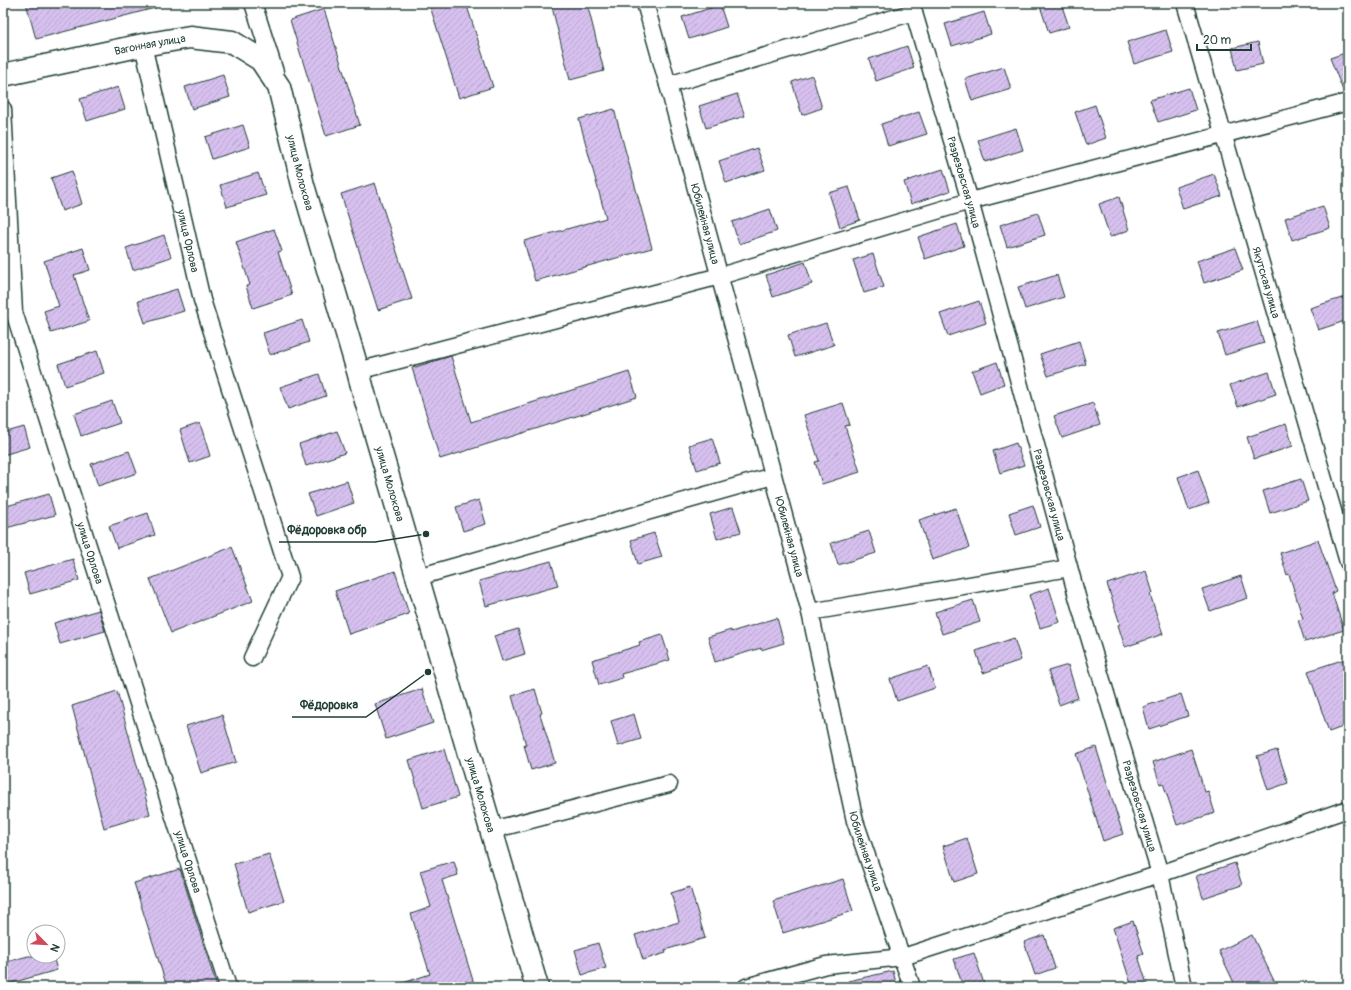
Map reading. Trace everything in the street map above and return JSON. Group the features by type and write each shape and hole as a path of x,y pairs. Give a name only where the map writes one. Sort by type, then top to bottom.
{"street":[{"name":"улица Молокова","path":"253,3 279,87 310,208 538,987"},
{"name":"Юбилейная улица","path":"645,3 810,612 855,821 903,957 912,987"},
{"name":"Якутская улица","path":"1184,3 1348,562"},
{"path":"668,84 912,7"},
{"name":"Разрезовская улица","path":"912,7 970,201 1069,568 1160,874 1184,987"},
{"name":"Вагонная улица","path":"3,75 190,36 232,42 261,60 279,87"},
{"name":"улица Орлова","path":"143,45 202,300 290,577 252,658"},
{"path":"358,371 720,276 970,201 1348,102"},
{"name":"улица Орлова","path":"3,109 14,312 228,987"},
{"path":"418,577 773,476"},
{"path":"810,612 1069,568"},
{"path":"492,830 669,784"},
{"path":"746,987 826,965 903,957 1160,874 1348,809"}],"building":[{"path":"26,3 155,3 155,8 36,39"},
{"path":"429,3 466,3 493,87 459,98"},
{"path":"551,3 587,3 604,71 570,80"},
{"path":"1039,3 1061,3 1069,27 1049,33"},
{"path":"720,5 727,27 689,39 682,17"},
{"path":"324,9 360,125 326,136 290,20"},
{"path":"984,12 991,34 952,46 945,24"},
{"path":"1166,30 1173,52 1134,64 1127,42"},
{"path":"1258,42 1263,64 1237,70 1232,48"},
{"path":"907,46 914,68 876,81 869,59"},
{"path":"1348,52 1348,93 1344,93 1330,58"},
{"path":"1004,67 1011,89 972,101 965,79"},
{"path":"223,75 230,97 192,109 185,87"},
{"path":"812,75 822,108 802,115 792,82"},
{"path":"118,87 125,109 87,121 80,99"},
{"path":"1189,88 1196,110 1158,122 1150,100"},
{"path":"737,94 745,116 706,128 699,106"},
{"path":"1095,105 1106,138 1086,145 1075,112"},
{"path":"614,109 652,248 535,281 524,241 606,218 579,119"},
{"path":"919,112 927,134 888,146 881,124"},
{"path":"243,125 250,147 212,159 205,137"},
{"path":"1016,128 1023,150 985,162 978,140"},
{"path":"757,148 765,170 726,183 719,161"},
{"path":"943,169 950,191 911,204 904,182"},
{"path":"72,171 82,204 62,211 51,178"},
{"path":"258,173 266,195 227,207 220,185"},
{"path":"1214,174 1222,196 1183,209 1176,187"},
{"path":"375,183 412,299 378,310 341,194"},
{"path":"849,187 860,220 840,227 829,193"},
{"path":"1119,197 1129,230 1110,237 1099,204"},
{"path":"1323,206 1330,228 1292,240 1285,218"},
{"path":"770,209 777,231 739,244 732,222"},
{"path":"1038,213 1045,235 1007,247 1000,225"},
{"path":"957,224 964,246 925,259 918,237"},
{"path":"274,229 282,251 278,252 292,295 253,308 246,286 250,285 236,242"},
{"path":"164,235 171,257 133,270 126,248"},
{"path":"83,248 90,270 74,275 89,321 51,333 44,311 59,306 44,261"},
{"path":"1235,248 1243,270 1204,283 1197,261"},
{"path":"873,254 884,287 864,293 853,260"},
{"path":"805,262 812,284 773,297 766,275"},
{"path":"1057,275 1064,297 1025,309 1018,287"},
{"path":"177,289 184,311 145,323 138,301"},
{"path":"1348,296 1348,320 1318,330 1310,308"},
{"path":"979,301 986,323 948,336 940,314"},
{"path":"302,320 309,342 270,355 263,333"},
{"path":"1257,321 1264,343 1225,355 1218,333"},
{"path":"826,323 834,345 795,357 788,335"},
{"path":"1079,341 1086,364 1048,376 1040,354"},
{"path":"97,351 104,373 65,386 58,364"},
{"path":"451,356 471,422 629,372 637,397 440,459 412,368"},
{"path":"997,362 1004,384 980,393 972,371"},
{"path":"1269,372 1276,394 1238,407 1230,385"},
{"path":"319,374 326,396 288,409 280,387"},
{"path":"112,401 120,423 81,436 74,414"},
{"path":"843,403 850,425 845,426 860,472 822,484 815,462 819,461 804,415"},
{"path":"1093,403 1100,425 1062,438 1054,416"},
{"path":"200,423 210,456 190,463 180,430"},
{"path":"1286,424 1293,446 1254,459 1247,437"},
{"path":"24,427 30,447 3,455 3,433"},
{"path":"337,431 345,453 306,466 299,444"},
{"path":"712,438 720,463 697,470 689,445"},
{"path":"1016,443 1024,465 1000,473 993,451"},
{"path":"129,451 137,473 98,486 91,464"},
{"path":"1198,470 1209,503 1189,510 1178,477"},
{"path":"1301,479 1308,501 1270,513 1263,491"},
{"path":"347,481 354,503 316,516 308,494"},
{"path":"49,494 55,515 6,528 3,516 3,507"},
{"path":"479,500 486,524 463,531 456,507"},
{"path":"1033,505 1040,527 1016,535 1009,513"},
{"path":"733,507 741,532 717,539 710,514"},
{"path":"956,508 969,548 932,560 919,520"},
{"path":"148,513 155,535 117,548 109,526"},
{"path":"869,531 876,553 838,565 831,543"},
{"path":"654,533 662,557 638,564 631,540"},
{"path":"1318,540 1336,591 1332,593 1344,630 1305,642 1298,620 1303,619 1289,574 1287,575 1280,553"},
{"path":"232,547 253,601 171,633 150,579"},
{"path":"73,559 79,580 30,594 24,573"},
{"path":"551,561 558,586 486,606 479,581"},
{"path":"395,571 409,614 349,634 335,591"},
{"path":"1146,571 1153,593 1150,594 1163,634 1125,647 1118,625 1120,624 1107,584"},
{"path":"1241,576 1248,598 1210,611 1202,589"},
{"path":"1049,588 1060,622 1040,628 1029,595"},
{"path":"973,600 980,622 942,634 935,612"},
{"path":"99,610 105,631 60,644 54,623"},
{"path":"777,618 784,643 761,650 761,648 715,662 708,637 731,630 731,632"},
{"path":"518,629 525,654 502,661 494,636"},
{"path":"662,635 670,660 621,674 622,678 599,685 592,660 640,645 639,642"},
{"path":"1014,638 1021,660 983,673 976,651"},
{"path":"1348,658 1348,725 1329,732 1308,671"},
{"path":"1068,665 1078,698 1059,705 1048,671"},
{"path":"928,666 935,688 897,701 890,679"},
{"path":"422,689 433,723 386,739 375,704"},
{"path":"535,689 542,713 540,714 555,763 531,770 524,745 526,745 512,696"},
{"path":"117,691 150,814 104,828 72,706"},
{"path":"1181,694 1188,716 1149,729 1143,707"},
{"path":"634,714 641,739 618,746 611,721"},
{"path":"222,715 236,762 201,773 186,726"},
{"path":"1096,747 1123,834 1103,841 1076,754"},
{"path":"444,749 458,797 423,808 409,760"},
{"path":"1191,749 1205,792 1208,791 1215,813 1177,825 1163,783 1160,784 1153,762"},
{"path":"1277,750 1288,783 1268,790 1257,756"},
{"path":"967,838 978,874 954,882 943,846"},
{"path":"269,854 284,901 248,912 234,864"},
{"path":"454,861 458,875 442,880 475,987 400,987 400,984 430,974 411,914 431,907 420,871"},
{"path":"1235,863 1242,885 1203,898 1196,876"},
{"path":"180,869 217,987 167,987 134,883"},
{"path":"843,879 853,911 783,933 773,901"},
{"path":"690,887 705,938 665,950 666,953 643,960 635,935 679,922 671,893"},
{"path":"1133,921 1144,954 1138,956 1148,987 1132,987 1113,928"},
{"path":"1044,935 1055,968 1035,975 1024,942"},
{"path":"1252,935 1277,987 1236,987 1219,951"},
{"path":"598,943 606,968 582,975 575,950"},
{"path":"974,953 985,987 963,987 954,959"},
{"path":"26,957 26,964 55,964 57,970 8,984 3,963"},
{"path":"893,971 897,987 849,987 848,981"}],"place":[{"name":"Фёдоровка обр","path":"426,534"},
{"name":"Фёдоровка","path":"428,672"}]}
